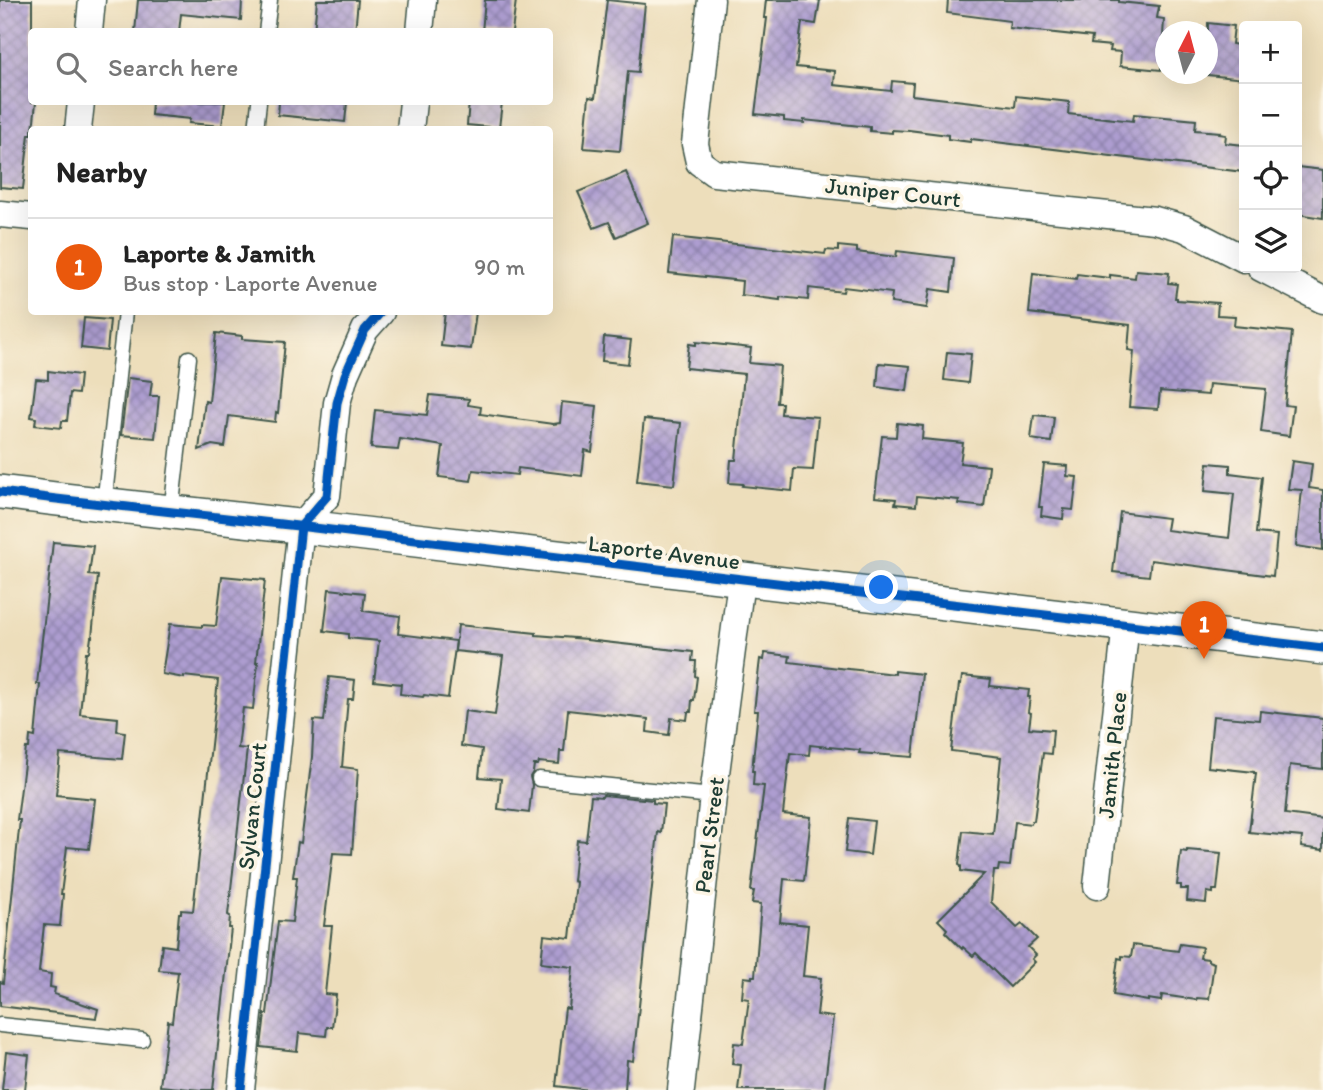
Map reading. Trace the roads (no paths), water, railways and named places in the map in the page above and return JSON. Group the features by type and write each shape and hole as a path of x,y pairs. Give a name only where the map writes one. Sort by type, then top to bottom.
{"street":[{"path":"89,28 92,0"},
{"path":"420,28 423,0"},
{"name":"Juniper Court","path":"710,0 695,144 699,162 714,173 1155,220 1184,228 1239,256"},
{"path":"78,126 81,105"},
{"path":"410,126 412,105"},
{"path":"0,214 28,217"},
{"path":"1271,273 1323,300"},
{"path":"301,527 327,496 337,403 345,375 365,330 378,315"},
{"name":"Laporte Avenue","path":"0,492 1323,648"},
{"name":"Sylvan Court","path":"241,1090 301,527"},
{"name":"Pearl Street","path":"681,1090 713,796 741,581"},
{"name":"Jamith Place","path":"1097,886 1126,624"}],"lane":[{"path":"267,28 270,0"},
{"path":"256,126 259,105"},
{"path":"104,505 125,315"},
{"path":"171,512 189,358"},
{"path":"539,779 713,796"},
{"path":"0,1024 142,1040"}],"place":[{"name":"Laporte & Jamith","path":"1204,659"}]}
